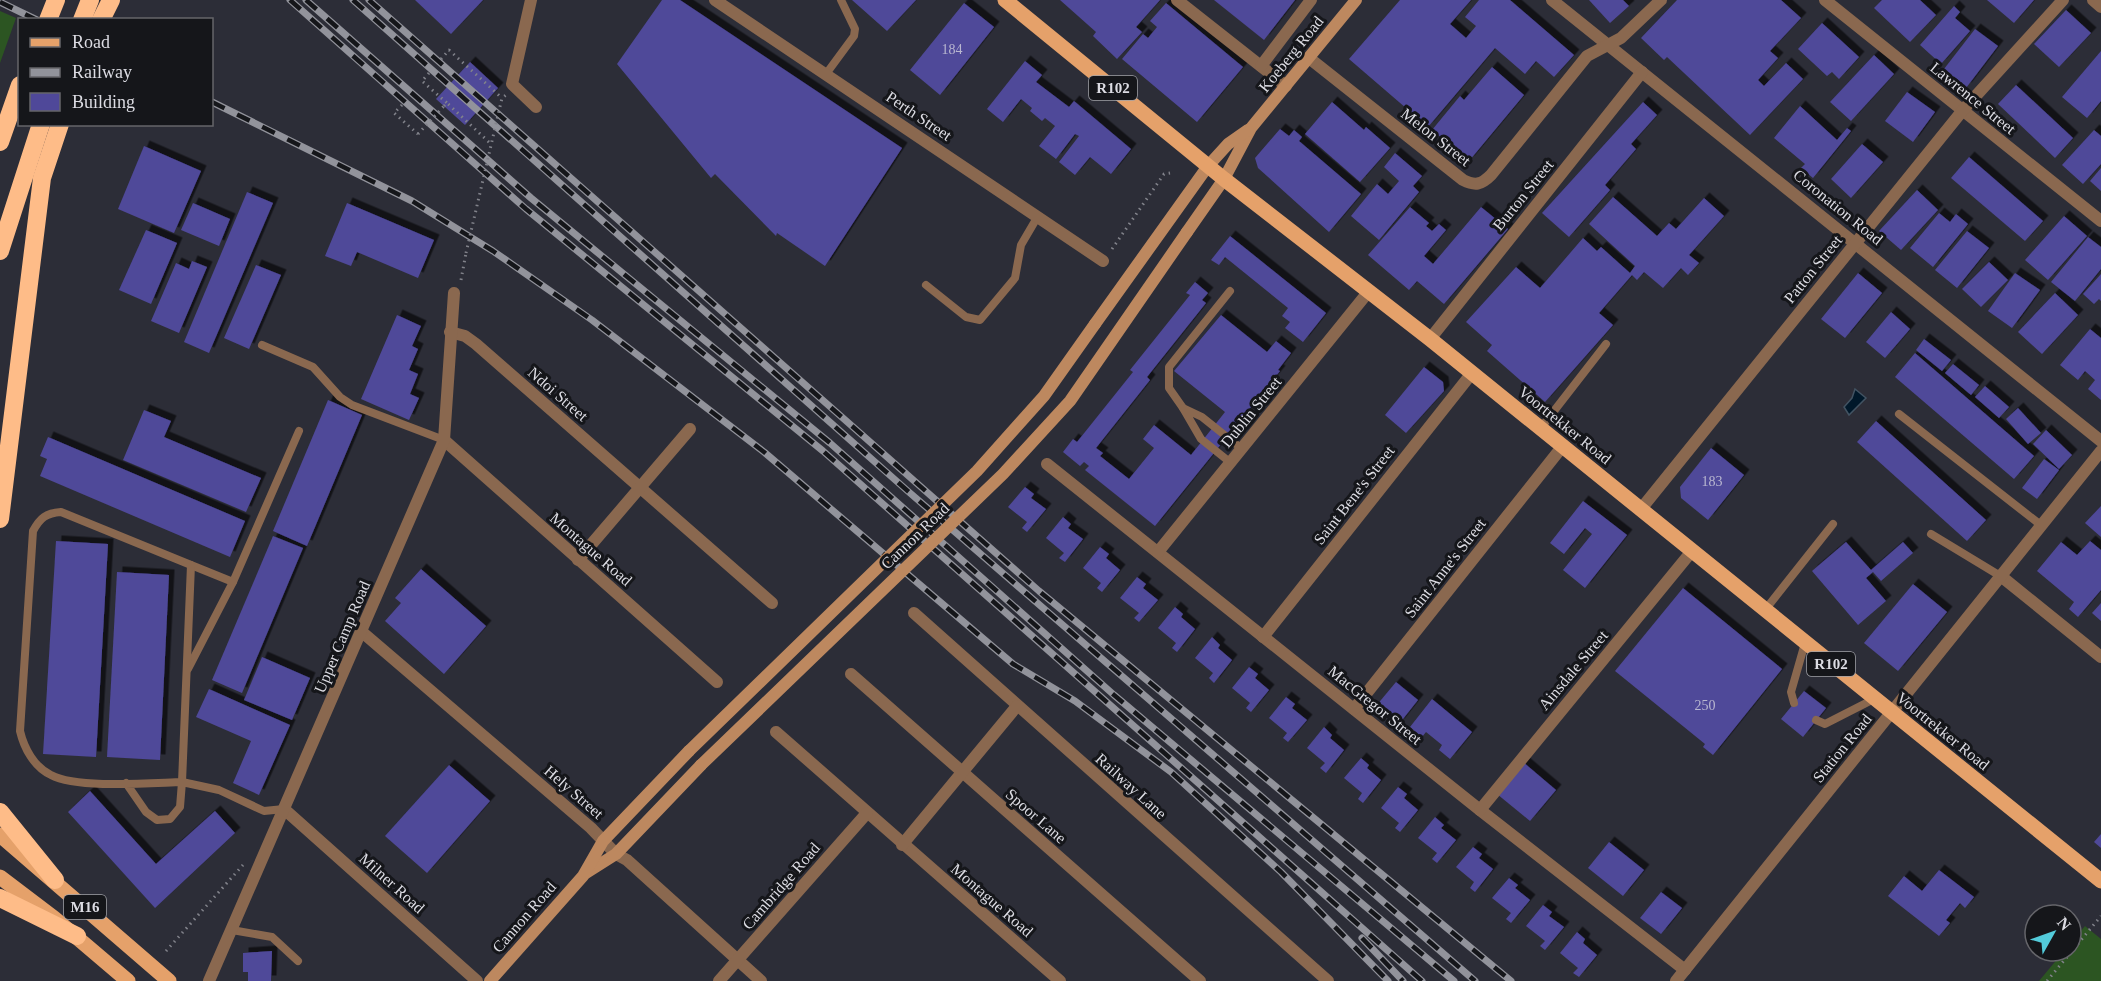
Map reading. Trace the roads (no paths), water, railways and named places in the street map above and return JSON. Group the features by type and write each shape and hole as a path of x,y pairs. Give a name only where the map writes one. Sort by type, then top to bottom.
{"highway":[{"path":"49,18 56,0"},
{"path":"82,18 90,0"},
{"path":"102,18 111,0"},
{"path":"0,106 18,80"},
{"path":"0,142 18,91"},
{"path":"0,251 40,126"},
{"path":"0,519 42,178 59,126"},
{"path":"0,812 55,880"},
{"path":"0,898 77,936"}],"main road":[{"name":"Voortrekker Road","path":"1005,0 1224,179 1430,339 2101,881"},
{"name":"Koeberg Road","path":"1224,179 1251,128 1356,0"},
{"name":"Koeberg Road","path":"1208,166 1228,144 1251,128"},
{"name":"Cannon Road","path":"490,981 583,876 603,841 689,751 977,471 1044,396 1208,166"},
{"name":"Cannon Road","path":"583,876 616,854 701,765 1004,474 1049,427 1224,179"},
{"name":"M16","path":"0,835 55,880 169,981"},
{"name":"M16","path":"0,877 77,936 128,981"}],"street":[{"path":"531,0 512,84 536,107"},
{"name":"Perth Street","path":"715,0 1038,216 1107,256"},
{"path":"1177,0 1286,86"},
{"path":"1261,66 1311,0"},
{"name":"Coronation Road","path":"1552,0 2101,441"},
{"path":"1608,44 1629,32 1661,0"},
{"name":"Lawrence Street","path":"1825,0 2101,221"},
{"name":"Patton Street","path":"1641,509 1963,110 2063,0"},
{"path":"2092,0 2101,7"},
{"name":"Melon Street","path":"1309,58 1462,180 1473,185 1483,183 1491,175 1587,56 1608,44"},
{"name":"Burton Street","path":"1430,339 1642,72"},
{"name":"Dublin Street","path":"1158,552 1369,291"},
{"name":"Upper Camp Road","path":"209,981 444,440 454,293"},
{"name":"Ndoi Street","path":"450,332 465,336 476,344 772,603"},
{"name":"Saint Bene's Street","path":"1263,636 1472,373"},
{"path":"578,560 690,429"},
{"name":"Montague Road","path":"444,440 717,682"},
{"name":"Saint Anne's Street","path":"1354,709 1562,447"},
{"name":"Station Road","path":"1676,981 2101,451"},
{"name":"MacGregor Street","path":"1047,464 1480,810 1685,970"},
{"name":"Ainsdale Street","path":"1480,810 1692,551"},
{"path":"2002,577 2101,657"},
{"name":"Railway Lane","path":"914,613 1328,981"},
{"name":"Hely Street","path":"362,632 591,828 616,854 627,860 761,981"},
{"name":"Spoor Lane","path":"851,674 1200,981"},
{"path":"902,845 1017,706"},
{"name":"Montague Road","path":"776,732 902,845 1060,981"},
{"name":"Milner Road","path":"284,809 477,981"},
{"name":"Cambridge Road","path":"719,981 867,813"}],"lane":[{"path":"826,74 854,36 855,29 841,0"},
{"path":"926,285 966,317 980,320 1015,278 1021,245 1038,216"},
{"path":"1230,291 1169,367 1169,388 1201,439 1231,463"},
{"path":"1540,429 1606,344"},
{"path":"262,345 313,367 340,397 352,405 444,440"},
{"path":"1183,408 1202,417 1242,449"},
{"path":"1899,414 2042,526"},
{"path":"186,673 233,582 299,431"},
{"path":"233,582 61,512 50,513 40,519 33,531 20,730 23,744 39,766 65,781 182,782 219,790 264,811 284,809"},
{"path":"1765,610 1833,524"},
{"path":"1931,534 2002,577"},
{"path":"126,783 146,812 157,820 170,819 180,807 190,565"},
{"path":"1794,703 1791,692 1805,643"},
{"path":"1816,720 1825,724 1874,699"},
{"path":"232,930 272,937 298,961"}],"water":[{"path":"1855,389 1866,398 1849,415 1844,407 1852,398"}],"railway":[{"path":"290,0 526,209 823,451 1422,981"},
{"path":"306,0 531,198 830,443 1114,695 1454,981"},
{"path":"353,0 910,493 1475,981"},
{"path":"369,0 1039,591 1511,981"},
{"path":"0,2 33,18"},
{"path":"213,102 412,201 493,251 592,320 764,452 1013,664 1075,701 1171,772 1281,872 1388,981"},
{"path":"1362,938 1403,981"}]}
